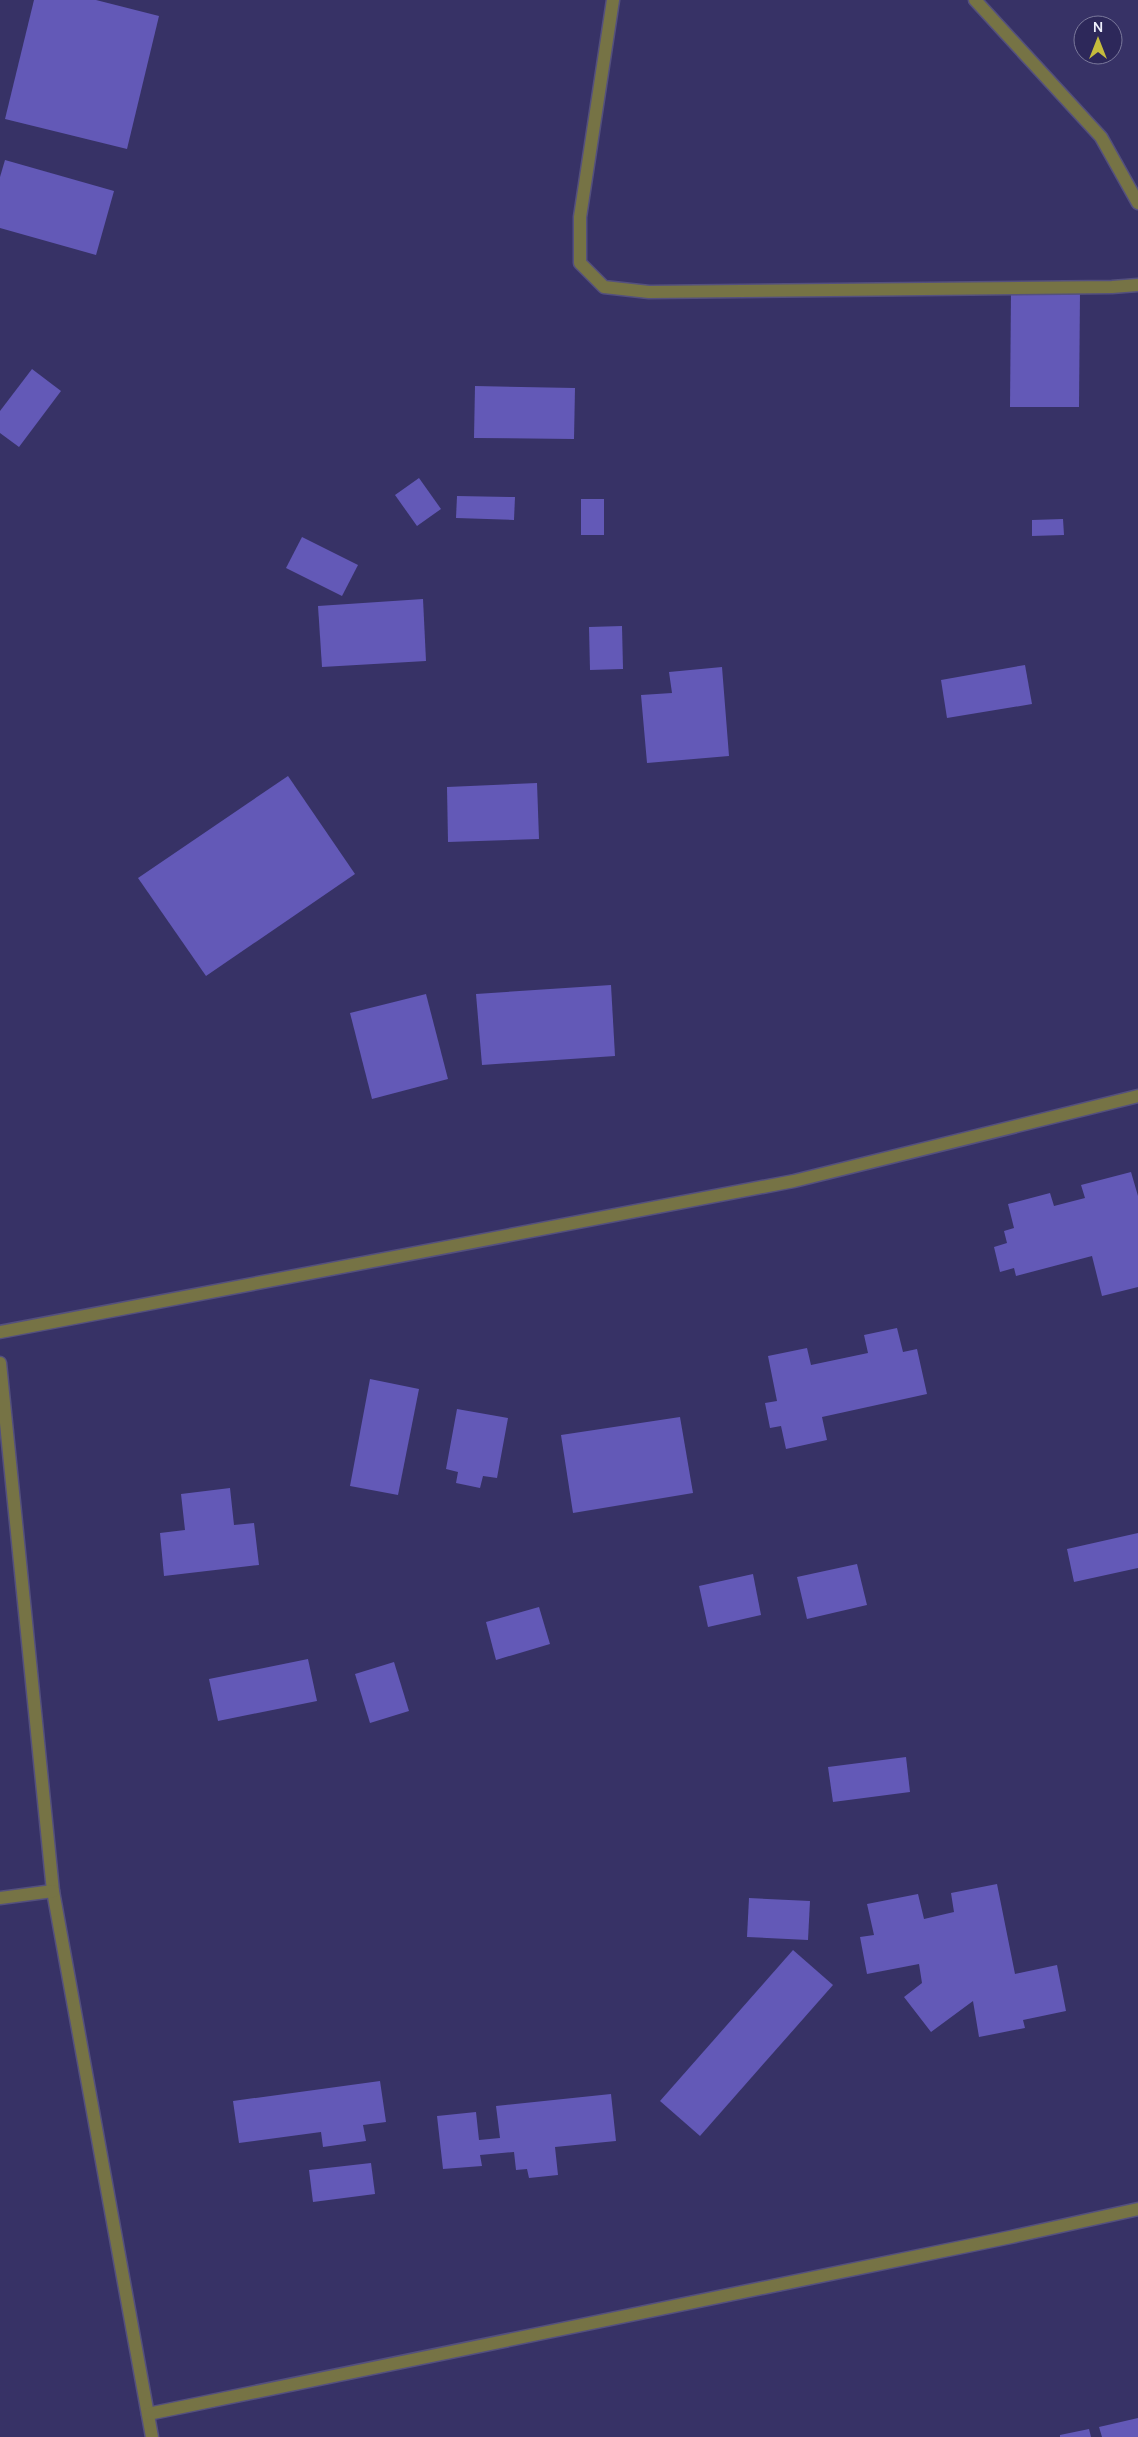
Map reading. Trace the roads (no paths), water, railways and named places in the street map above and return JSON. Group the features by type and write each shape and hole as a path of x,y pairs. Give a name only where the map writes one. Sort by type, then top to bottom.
{"street":[{"path":"613,0 580,217 580,263 604,287 649,292 1112,287 1138,285"},
{"path":"976,0 1101,137 1138,203"},
{"path":"0,1332 794,1181 1138,1096"},
{"path":"0,1363 53,1891 152,2437"},
{"path":"0,1898 53,1891"},
{"path":"148,2414 1001,2239 1138,2209"}]}
